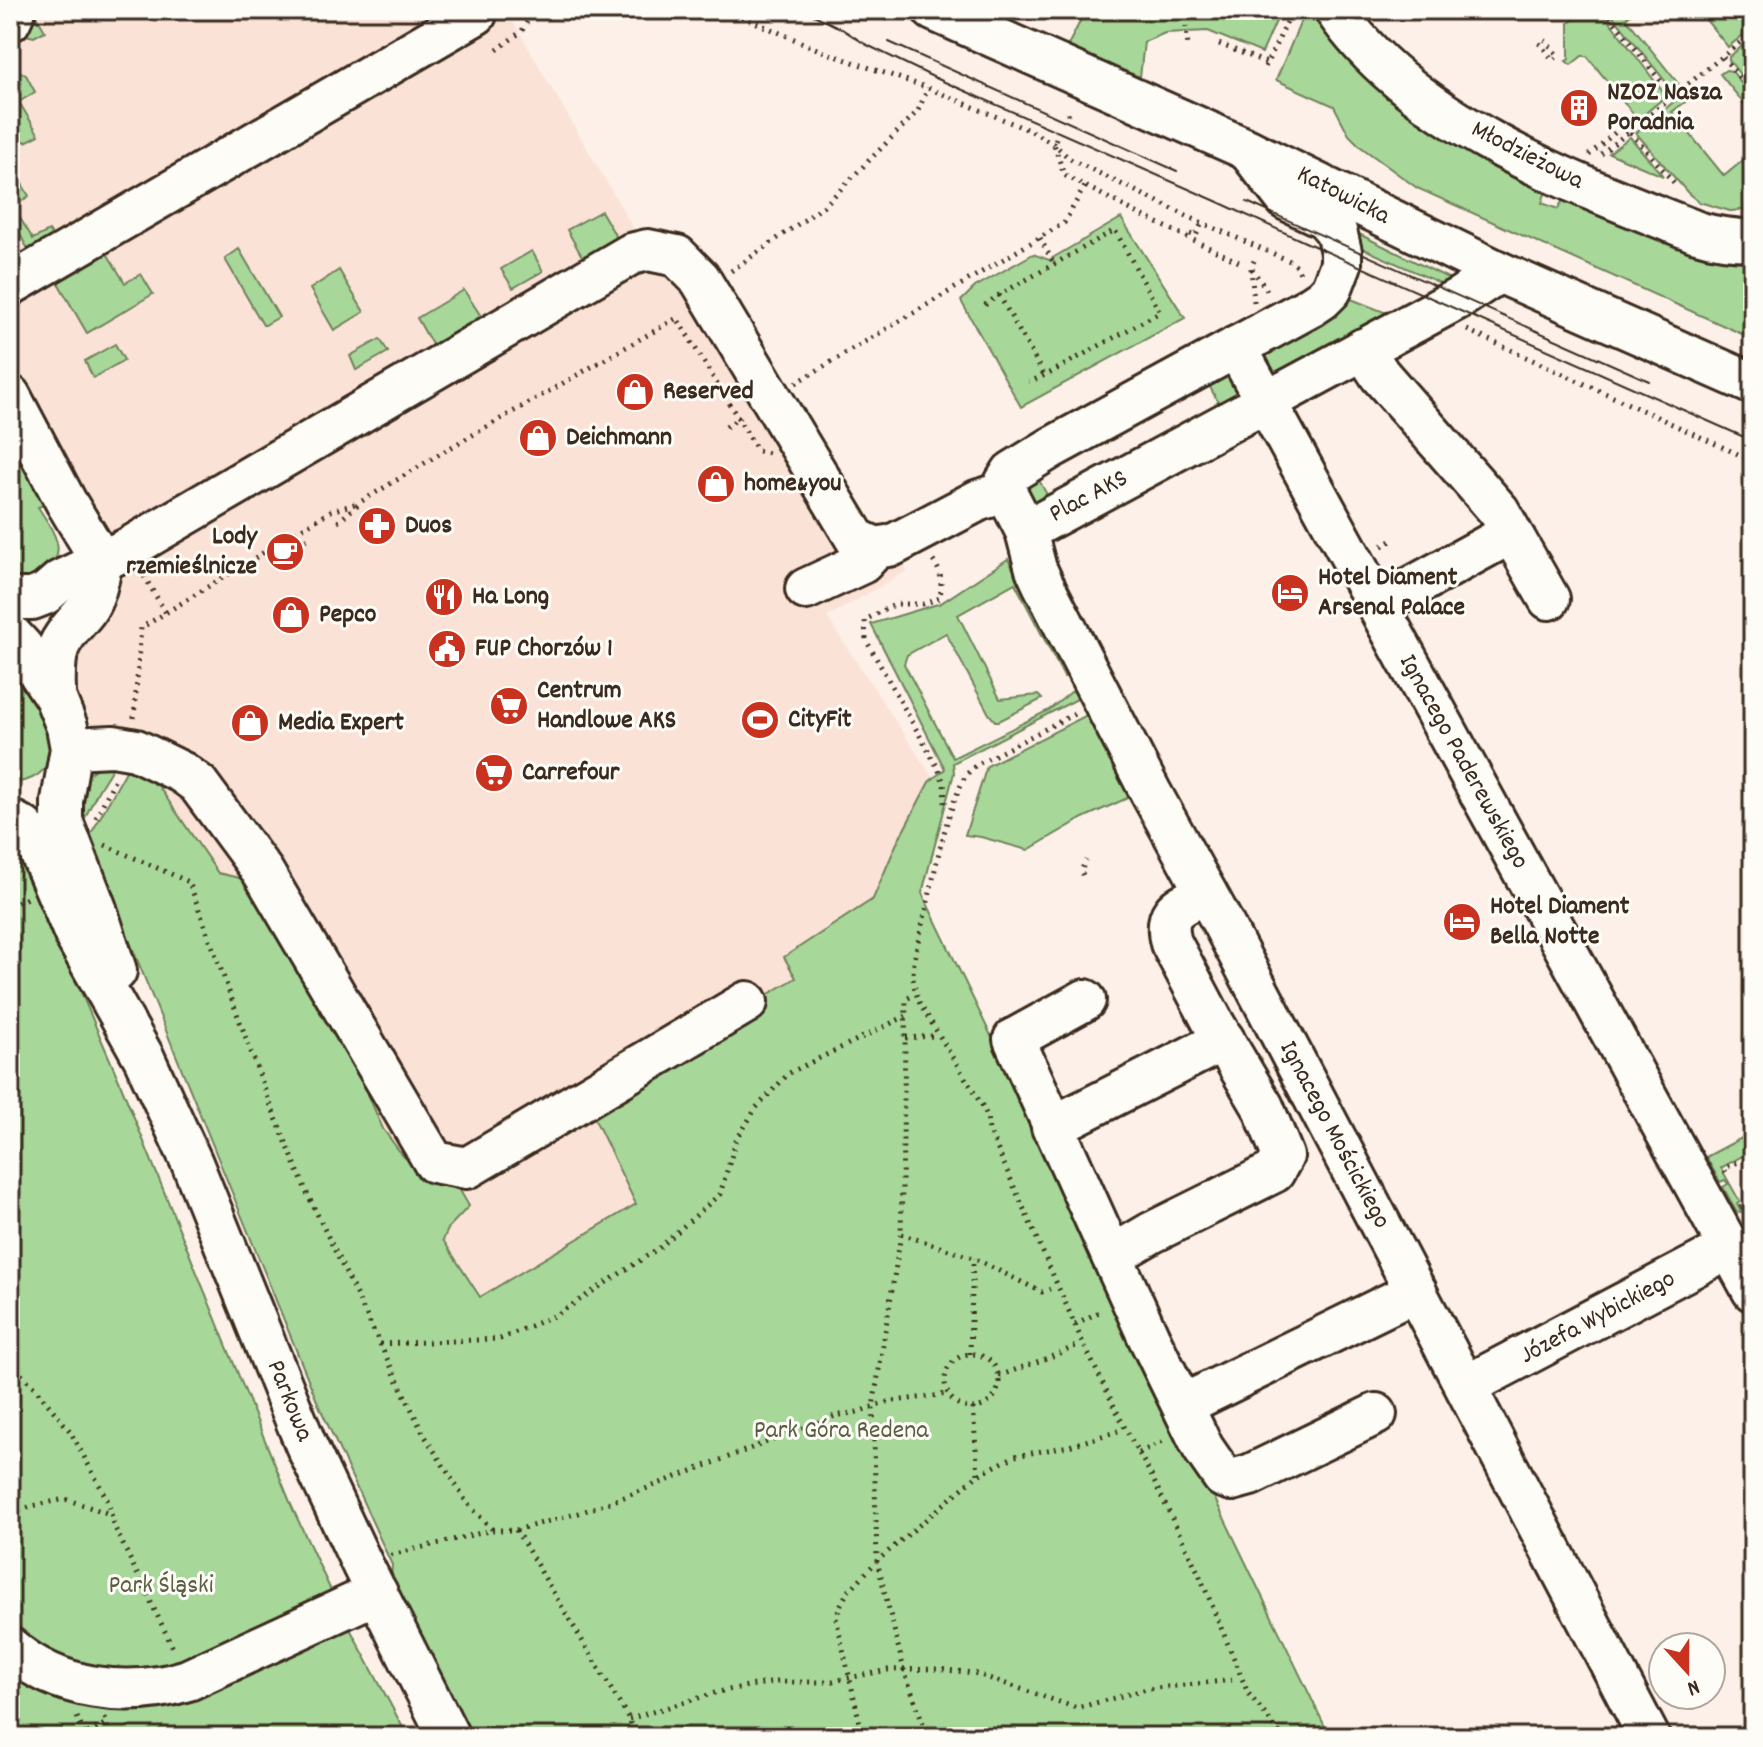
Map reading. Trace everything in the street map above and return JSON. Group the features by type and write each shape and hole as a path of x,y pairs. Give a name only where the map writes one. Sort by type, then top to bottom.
{"street":[{"path":"10,21 15,10"},
{"path":"14,270 120,220 476,14 475,10"},
{"name":"Katowicka","path":"933,10 1248,150 1499,272 1753,384"},
{"name":"Młodzieżowa","path":"1335,10 1346,26 1409,88 1498,146 1697,232 1734,240 1753,240"},
{"path":"806,589 862,563 891,544 979,500 1006,492 1005,483 1012,472 1051,448 1322,299 1331,290 1341,258 1336,231 1325,218 1287,200 1248,150"},
{"path":"10,599 25,600 39,596 87,557 127,549 631,254 648,250 677,256 707,288 856,539 891,544"},
{"name":"Plac AKS","path":"1006,492 1026,531 1461,297 1499,272"},
{"path":"1236,347 1266,401"},
{"path":"1363,349 1380,375 1499,511 1549,599"},
{"path":"10,396 87,557 96,589 88,607 60,644 56,656 55,697"},
{"name":"Ignacego Paderewskiego","path":"1266,401 1753,1291"},
{"name":"Ignacego Mościckiego","path":"1026,531 1043,584 1649,1737"},
{"path":"1394,597 1511,533"},
{"path":"10,624 32,620 55,607 72,588 87,557"},
{"path":"10,634 55,697 67,727 69,761 61,782 35,795 10,800"},
{"path":"69,761 113,746 136,750 183,773 198,784 263,872 434,1162 467,1168 747,1002"},
{"name":"Parkowa","path":"69,761 62,821 96,909 144,1058"},
{"name":"Parkowa","path":"10,820 34,838 76,937 144,1058 192,1163 306,1445 380,1575 449,1737"},
{"path":"1112,1256 1151,1233 1274,1172 1283,1156 1263,1107 1171,943 1167,929 1172,914 1180,906 1206,893"},
{"path":"1085,1000 1014,1039 1149,1338 1203,1448 1223,1477 1232,1480 1250,1475 1376,1414"},
{"path":"1052,1127 1224,1040"},
{"name":"Józefa Wybickiego","path":"1466,1386 1729,1248"},
{"path":"1183,1405 1416,1291"},
{"path":"114,1723 177,1684 380,1575"},
{"path":"10,1648 37,1668 61,1679 88,1685 128,1691 177,1684"}],"path":[{"path":"497,50 522,31 533,10"},
{"path":"727,10 824,52 928,88 1055,141 1070,159 1202,223 1290,261 1301,274 1302,280 1297,284"},
{"path":"1184,10 1188,46"},
{"path":"1219,44 1266,65 1293,10"},
{"path":"1567,16 1574,10"},
{"path":"1605,10 1673,97"},
{"path":"1601,154 1753,32"},
{"path":"1541,43 1553,56"},
{"path":"1723,57 1753,95"},
{"path":"707,288 824,206 918,111 928,88"},
{"path":"1590,153 1624,125 1677,186"},
{"path":"1055,141 1064,175 1239,262"},
{"path":"796,383 1064,223 1085,186"},
{"path":"1128,208 1132,198"},
{"path":"1190,234 1196,236 1202,223"},
{"path":"985,305 1115,230 1160,312 1029,382"},
{"path":"1040,238 1054,264"},
{"path":"1256,256 1251,268 1253,299 1259,311"},
{"path":"1251,268 1275,303"},
{"path":"999,295 1044,375"},
{"path":"338,522 362,501 448,449 677,318 758,451 772,454"},
{"path":"1469,331 1753,461"},
{"path":"133,728 141,628 331,511 362,501"},
{"path":"277,545 312,538"},
{"path":"1382,546 1393,540"},
{"path":"891,544 911,549 934,561 940,570 940,598 923,604 896,604 865,620 866,640 938,768 944,783 945,804"},
{"path":"141,572 166,613"},
{"path":"92,824 117,775"},
{"path":"99,842 189,882 269,1101 307,1193 423,1433 467,1503 493,1530"},
{"path":"1083,875 1081,871 1086,860"},
{"path":"910,997 906,999 901,1234 873,1407 877,1561 904,1670 928,1737"},
{"path":"380,1344 500,1339 558,1314 659,1248 720,1194 736,1141 756,1108 789,1073 906,1016"},
{"path":"906,1038 932,1036"},
{"path":"1731,1181 1724,1169 1738,1162"},
{"path":"1738,1193 1744,1205"},
{"path":"901,1234 973,1258 1042,1292 1050,1289"},
{"path":"970,1354 973,1258"},
{"path":"999,1376 1076,1346"},
{"path":"970,1354 986,1357 999,1376 993,1398 973,1408 959,1405 945,1386 945,1377 953,1361 970,1354"},
{"path":"10,1363 70,1431 107,1499 115,1528 177,1684"},
{"path":"380,1575 493,1530 516,1530 591,1508 835,1416 887,1402 948,1394"},
{"path":"973,1408 978,1475"},
{"path":"863,1737 836,1618 847,1593 877,1561 978,1475 1015,1456 1069,1446 1118,1431"},
{"path":"12,1513 65,1499 111,1514"},
{"path":"516,1530 629,1719 635,1737"},
{"path":"629,1719 748,1686 777,1682 828,1682 888,1670 938,1669 974,1673 1077,1708 1147,1689 1233,1680"},
{"path":"81,1737 114,1723"}],"shaded area":[{"path":"10,10 511,10 511,18 639,238 670,239 868,526 890,530 907,571 827,617 937,784 909,867 637,1205 480,1297 443,1240 449,1227 468,1207 458,1187 429,1176 402,1156 383,1129 342,1035 218,873 188,828 142,771 102,728 83,714 65,676 93,618 60,492 44,505 10,434"}],"green space":[{"path":"30,10 40,10 35,14 45,31 34,37 22,30"},
{"path":"1086,10 1281,10 1262,53 1208,31 1165,33 1144,42 1140,77 1066,49"},
{"path":"1586,10 1601,10 1666,96 1629,127 1625,122 1632,112 1587,56 1582,56 1571,65 1566,61 1569,59 1569,23"},
{"path":"1608,10 1635,10 1626,18 1680,86 1673,91"},
{"path":"1698,10 1753,10 1753,27 1728,47"},
{"path":"1322,15 1332,39 1403,106 1482,160 1547,188 1542,203 1558,209 1565,196 1753,252 1753,339 1417,188 1361,147 1349,135 1334,106 1276,80 1301,21"},
{"path":"1753,37 1753,92 1729,57"},
{"path":"1726,70 1732,71 1753,99 1753,115 1720,74"},
{"path":"21,72 35,92 19,102 39,135 26,142 19,138 13,123 16,76"},
{"path":"1688,90 1693,96 1672,112 1724,176 1753,152 1753,209 1730,211 1699,202 1636,133"},
{"path":"1630,137 1663,176 1609,153"},
{"path":"13,175 18,177 29,196 13,207 33,239 49,231 55,240 30,253 10,216 10,178"},
{"path":"601,211 621,245 587,265 567,230"},
{"path":"1121,218 1185,318 1021,407 961,301 975,287 1033,254 1049,260"},
{"path":"1355,232 1454,281 1451,288 1353,244"},
{"path":"102,245 125,283 141,274 153,294 87,333 53,274"},
{"path":"239,249 279,317 265,325 225,259"},
{"path":"532,251 543,271 513,288 501,269"},
{"path":"339,270 364,312 334,330 310,289"},
{"path":"464,290 486,324 437,353 417,318"},
{"path":"1341,295 1397,317 1279,376 1271,373 1263,358 1264,353"},
{"path":"380,339 388,352 356,370 350,356"},
{"path":"115,344 124,360 93,378 85,361"},
{"path":"1227,373 1238,382 1239,395 1223,411 1205,378"},
{"path":"10,434 44,505 38,507 58,547 53,563 46,570 21,581 10,581"},
{"path":"1034,471 1052,504 1045,507 1026,503 1024,479"},
{"name":"Park Góra Redena","path":"1008,559 1069,675 1064,677 1015,583 958,615 1000,699 1038,695 1042,699 995,721 946,633 907,655 904,664 953,758 1049,710 1076,688 1081,697 953,763 954,773 922,893 1330,1737 472,1737 391,1581 392,1565 317,1401 88,839 130,764 157,784 218,873 257,882 342,1035 383,1129 403,1156 429,1176 458,1187 469,1206 449,1227 443,1240 480,1297 636,1204 586,1101 796,978 784,957 873,899 896,845 929,782 945,769 871,624 941,603"},
{"path":"10,659 40,711 50,750 46,766 33,778 10,783"},
{"path":"1091,715 1132,796 1083,818 1028,850 965,835 987,766"},
{"path":"116,762 79,830 80,795 86,778 92,771"},
{"name":"Park Śląski","path":"10,840 18,846 120,1083 292,1507 340,1610 408,1737 10,1737"},
{"path":"1753,1132 1753,1150 1721,1168 1740,1202 1737,1204 1741,1212 1737,1213 1723,1187 1728,1184 1725,1180 1720,1182 1706,1157"}],"tram line":[{"path":"804,10 931,76 1753,441"},
{"path":"889,42 1177,171"},
{"path":"1247,202 1649,381"}],"place":[{"name":"NZOZ Nasza Poradnia","path":"1579,108"},
{"name":"Reserved","path":"635,392"},
{"name":"Deichmann","path":"538,438"},
{"name":"home&you","path":"716,484"},
{"name":"Duos","path":"377,526"},
{"name":"Lody rzemieślnicze","path":"285,552"},
{"name":"Hotel Diament Arsenal Palace","path":"1290,593"},
{"name":"Ha Long","path":"444,597"},
{"name":"Pepco","path":"291,615"},
{"name":"FUP Chorzów 1","path":"447,649"},
{"name":"Centrum Handlowe AKS","path":"509,706"},
{"name":"CityFit","path":"760,720"},
{"name":"Media Expert","path":"250,723"},
{"name":"Carrefour","path":"494,773"},
{"name":"Hotel Diament Bella Notte","path":"1462,922"}]}
